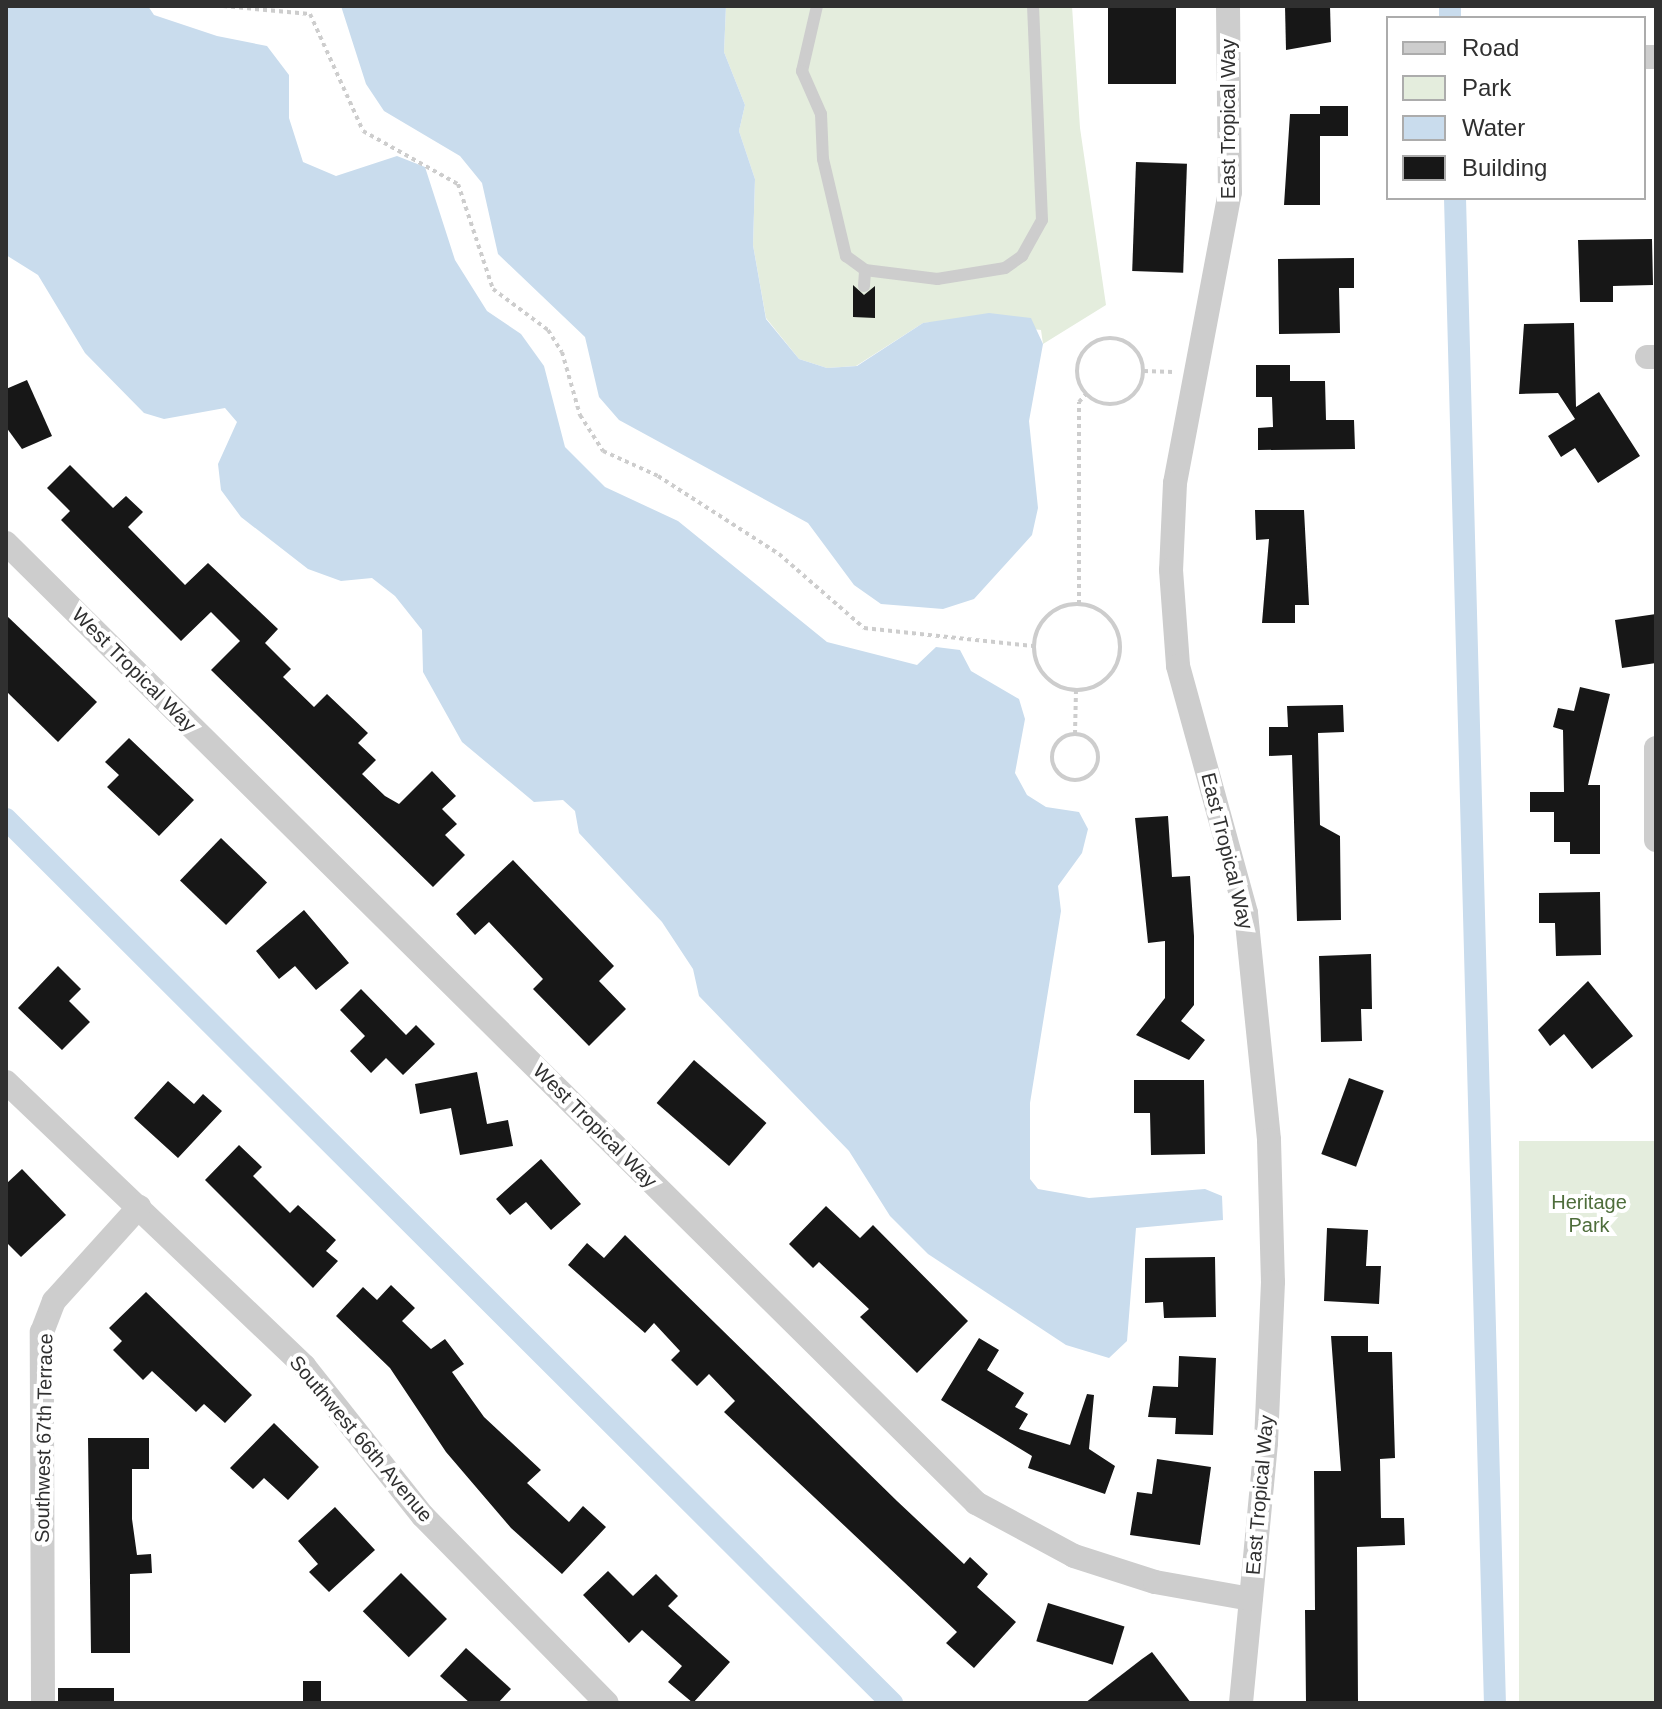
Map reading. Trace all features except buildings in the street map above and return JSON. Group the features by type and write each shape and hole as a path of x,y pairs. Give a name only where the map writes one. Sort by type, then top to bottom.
{"street":[{"name":"East Tropical Way","path":"1228,6 1230,192 1175,483 1171,570 1178,666 1246,913 1269,1140 1273,1297 1241,1703"},
{"name":"West Tropical Way","path":"6,543 976,1503 1074,1556 1155,1582 1250,1599"},
{"path":"1656,748 1656,840"},
{"name":"Southwest 66th Avenue","path":"6,1082 304,1366 423,1516 590,1698"},
{"name":"Southwest 67th Terrace","path":"43,1703 42,1332 54,1301 139,1207"}],"lane":[{"path":"817,6 802,71 821,114 823,159 846,256 865,270 937,279 1005,268 1033,240 1046,191 1033,6"},
{"path":"864,286 865,270"}],"path":[{"path":"223,6 297,7 310,14 363,131 400,152 426,161 458,184 493,289 548,330 562,352 580,415 603,451 658,476 779,554 849,621 928,636 1033,646"},
{"path":"1086,394 1080,357 1099,340 1124,341 1144,371"},
{"path":"1144,371 1195,372"},
{"path":"1086,394 1122,402 1144,371"},
{"path":"1079,604 1079,402 1086,394"},
{"path":"1079,604 1109,618 1121,649 1107,679 1076,691 1045,677 1033,646 1047,615 1079,604"},
{"path":"1075,734 1076,691"},
{"path":"1075,734 1092,741 1098,758 1091,774 1075,781 1058,774 1051,757 1058,741 1075,734"}],"green space":[{"path":"726,6 1072,6 1080,128 1106,305 1043,344 1041,330 957,320 923,323 856,366 827,368 799,359 766,318 753,245 755,179 739,131 745,105 724,52"},
{"name":"Heritage Park","path":"1519,1141 1656,1141 1656,1703 1519,1703"}],"water":[{"path":"6,6 148,6 154,15 217,36 267,46 289,75 289,118 303,162 336,176 397,156 425,167 455,260 487,311 521,334 544,366 565,447 605,487 678,521 827,642 917,665 936,647 960,650 971,671 1019,699 1025,719 1015,773 1027,795 1046,807 1079,812 1088,829 1082,853 1058,886 1061,911 1030,1103 1030,1179 1038,1189 1089,1198 1205,1189 1222,1196 1223,1220 1136,1228 1127,1341 1109,1358 1066,1345 928,1254 890,1216 849,1151 699,996 693,969 662,922 579,833 575,811 563,800 534,802 462,742 423,672 422,630 395,596 372,578 341,581 308,569 241,517 221,490 218,464 237,422 225,408 164,419 144,413 85,353 38,275 6,255"},
{"path":"341,6 726,6 724,52 745,105 739,131 755,179 753,245 766,319 799,359 827,368 857,366 923,323 989,313 1031,318 1043,344 1029,421 1038,508 1032,535 974,599 943,609 881,604 854,585 808,523 619,420 599,397 585,337 498,254 482,183 460,156 384,111 366,84"}],"waterway":[{"path":"1450,6 1450,16"},
{"path":"1455,200 1495,1703"},
{"path":"6,819 892,1703"}]}
